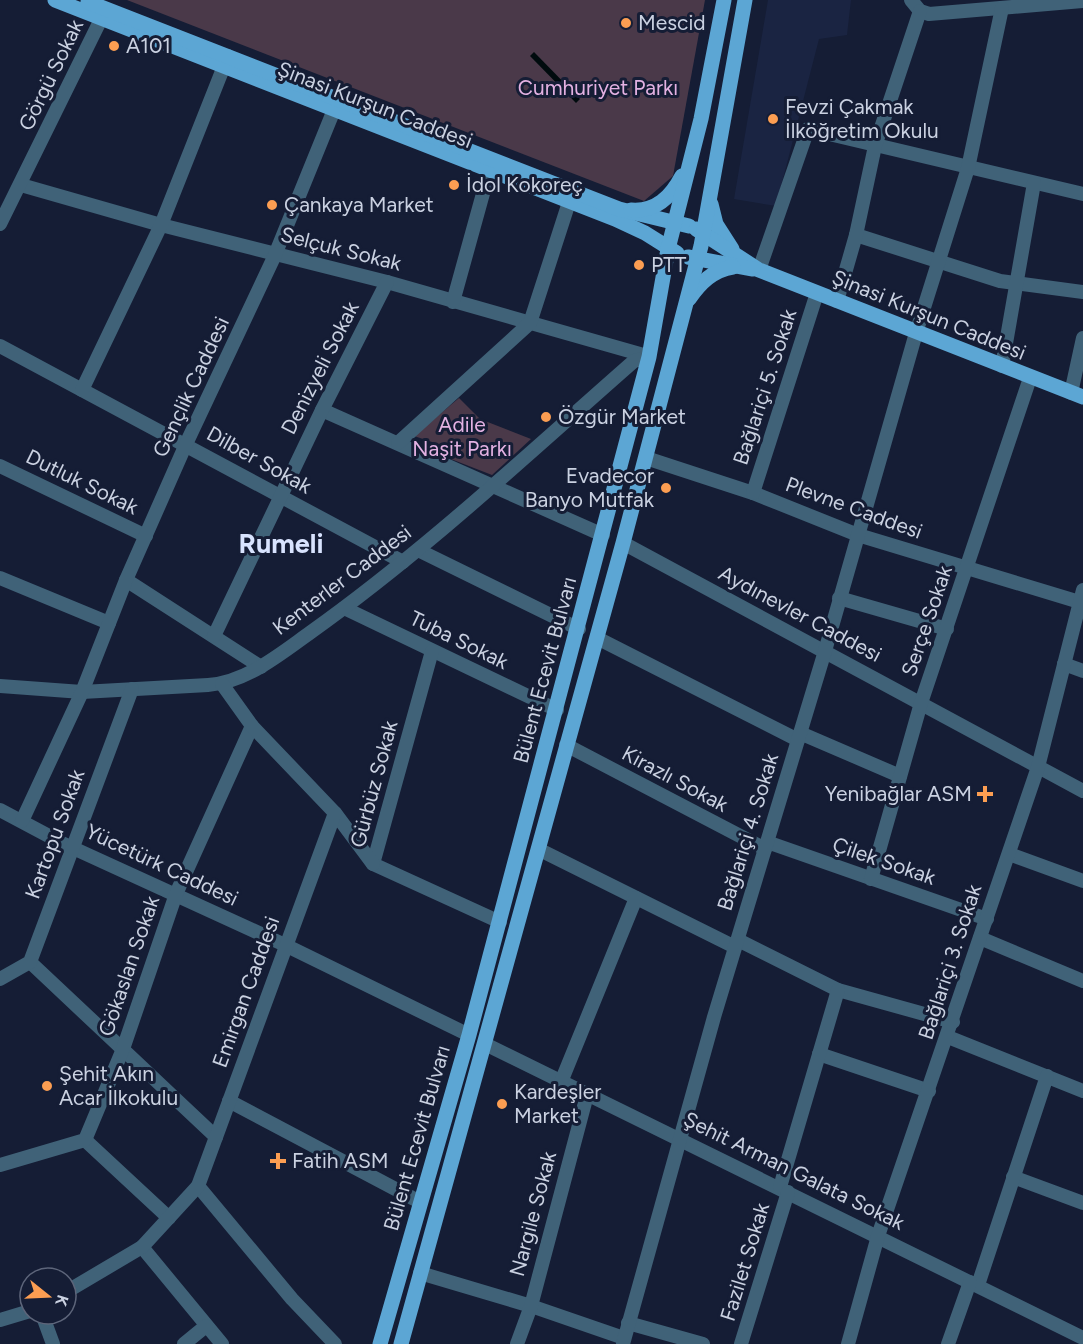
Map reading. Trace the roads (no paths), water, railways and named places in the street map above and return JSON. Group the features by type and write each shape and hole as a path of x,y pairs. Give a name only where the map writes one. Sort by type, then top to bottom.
{"main road":[{"name":"Şinasi Kurşun Caddesi","path":"55,0 104,14 1077,395"},
{"name":"Şinasi Kurşun Caddesi","path":"83,0 104,14"},
{"name":"Bülent Ecevit Bulvarı","path":"401,1344 623,543 683,309 694,152 724,0"},
{"name":"Bülent Ecevit Bulvarı","path":"380,1344 469,1035 579,629 649,357 664,286 710,191 745,0"},
{"path":"617,214 648,209 661,203 674,190 694,152"},
{"path":"683,309 705,280 725,268 740,263 716,225 710,191"},
{"name":"Şinasi Kurşun Caddesi","path":"617,214 645,233 686,241 740,263"},
{"path":"617,214 653,247 662,264 664,286"}],"street":[{"path":"911,0 920,11 929,14 1083,1"},
{"name":"Bağlariçi 4. Sokak","path":"623,1341 736,943 825,651 916,333 968,168 1002,8"},
{"path":"837,301 856,235 875,146 920,11"},
{"name":"Görgü Sokak","path":"0,224 104,14"},
{"path":"82,390 161,225 226,62"},
{"name":"Gençlik Caddesi","path":"22,821 82,692 126,580 186,444 275,255 336,105"},
{"path":"759,270 808,129 1083,194"},
{"path":"453,302 491,165"},
{"path":"1002,366 1034,183"},
{"name":"Selçuk Sokak","path":"21,185 161,225 387,282 649,357"},
{"path":"398,443 530,323 571,197"},
{"path":"856,235 1000,280 1083,292"},
{"name":"Denizyeli Sokak","path":"214,636 322,410 387,282"},
{"name":"Bağlariçi 5. Sokak","path":"753,493 817,293"},
{"path":"1077,395 1083,338"},
{"name":"Dilber Sokak","path":"0,346 403,562"},
{"name":"Kenterler Caddesi","path":"0,686 82,692 222,684 261,667 344,608 418,550 634,360 649,357"},
{"name":"Serçe Sokak","path":"871,879 921,704 1030,378"},
{"path":"322,410 603,535"},
{"name":"Plevne Caddesi","path":"646,458 753,493 858,535 967,570 1082,598"},
{"name":"Dutluk Sokak","path":"0,466 146,536"},
{"name":"Aydınevler Caddesi","path":"623,543 1083,791"},
{"path":"418,550 579,629"},
{"path":"0,578 109,623"},
{"path":"126,580 261,667"},
{"path":"839,598 947,629"},
{"name":"Bağlariçi 3. Sokak","path":"848,1344 878,1236 948,1037 1038,767 1082,598"},
{"name":"Tuba Sokak","path":"344,608 557,710"},
{"path":"597,638 799,737 900,776"},
{"name":"Gürbüz Sokak","path":"432,651 374,864 500,922"},
{"path":"1064,664 1083,671"},
{"path":"222,684 252,726 335,813 374,864"},
{"name":"Kartopu Sokak","path":"30,962 132,690"},
{"name":"Gökaslan Sokak","path":"85,1140 123,1049 176,894 252,726"},
{"name":"Kirazlı Sokak","path":"566,745 766,846"},
{"name":"Yücetürk Caddesi","path":"0,810 469,1035"},
{"name":"Emirgan Caddesi","path":"78,1285 142,1247 198,1186 335,813"},
{"name":"Çilek Sokak","path":"766,846 987,919"},
{"path":"538,849 636,898 838,990 953,1022"},
{"path":"1009,854 1083,881"},
{"path":"561,1082 636,898"},
{"path":"980,938 1083,981"},
{"path":"0,978 30,962 216,1137"},
{"name":"Fazilet Sokak","path":"741,1344 838,990"},
{"path":"948,1037 1083,1091"},
{"name":"Şehit Arman Galata Sokak","path":"485,1044 1083,1338"},
{"path":"819,1054 929,1091"},
{"path":"948,1344 974,1284 1047,1076"},
{"name":"Nargile Sokak","path":"517,1344 531,1306 587,1095"},
{"path":"229,1101 420,1202"},
{"path":"0,1166 85,1140 169,1218"},
{"path":"1013,1177 1083,1203"},
{"path":"198,1186 292,1299 335,1344"},
{"path":"142,1247 222,1344"},
{"path":"420,1273 531,1306 623,1341"},
{"path":"0,1320 18,1315"},
{"path":"628,1323 703,1344"},
{"path":"47,1326 54,1344"},
{"path":"184,1344 206,1326"}],"place":[{"name":"Mescid","path":"626,23"},
{"name":"A101","path":"114,46"},
{"name":"Fevzi Çakmak İlköğretim Okulu","path":"773,119"},
{"name":"İdol Kokoreç","path":"454,185"},
{"name":"Çankaya Market","path":"272,205"},
{"name":"PTT","path":"639,265"},
{"name":"Özgür Market","path":"546,417"},
{"name":"Evadecor Banyo Mutfak","path":"666,488"},
{"name":"Yenibağlar ASM","path":"985,794"},
{"name":"Şehit Akın Acar İlkokulu","path":"47,1086"},
{"name":"Kardeşler Market","path":"502,1104"},
{"name":"Fatih ASM","path":"278,1161"}],"district":[{"name":"Rumeli","path":"281,544"}],"park label":[{"name":"Cumhuriyet Parkı","path":"598,88"},
{"name":"Adile Naşit Parkı","path":"462,437"}]}
